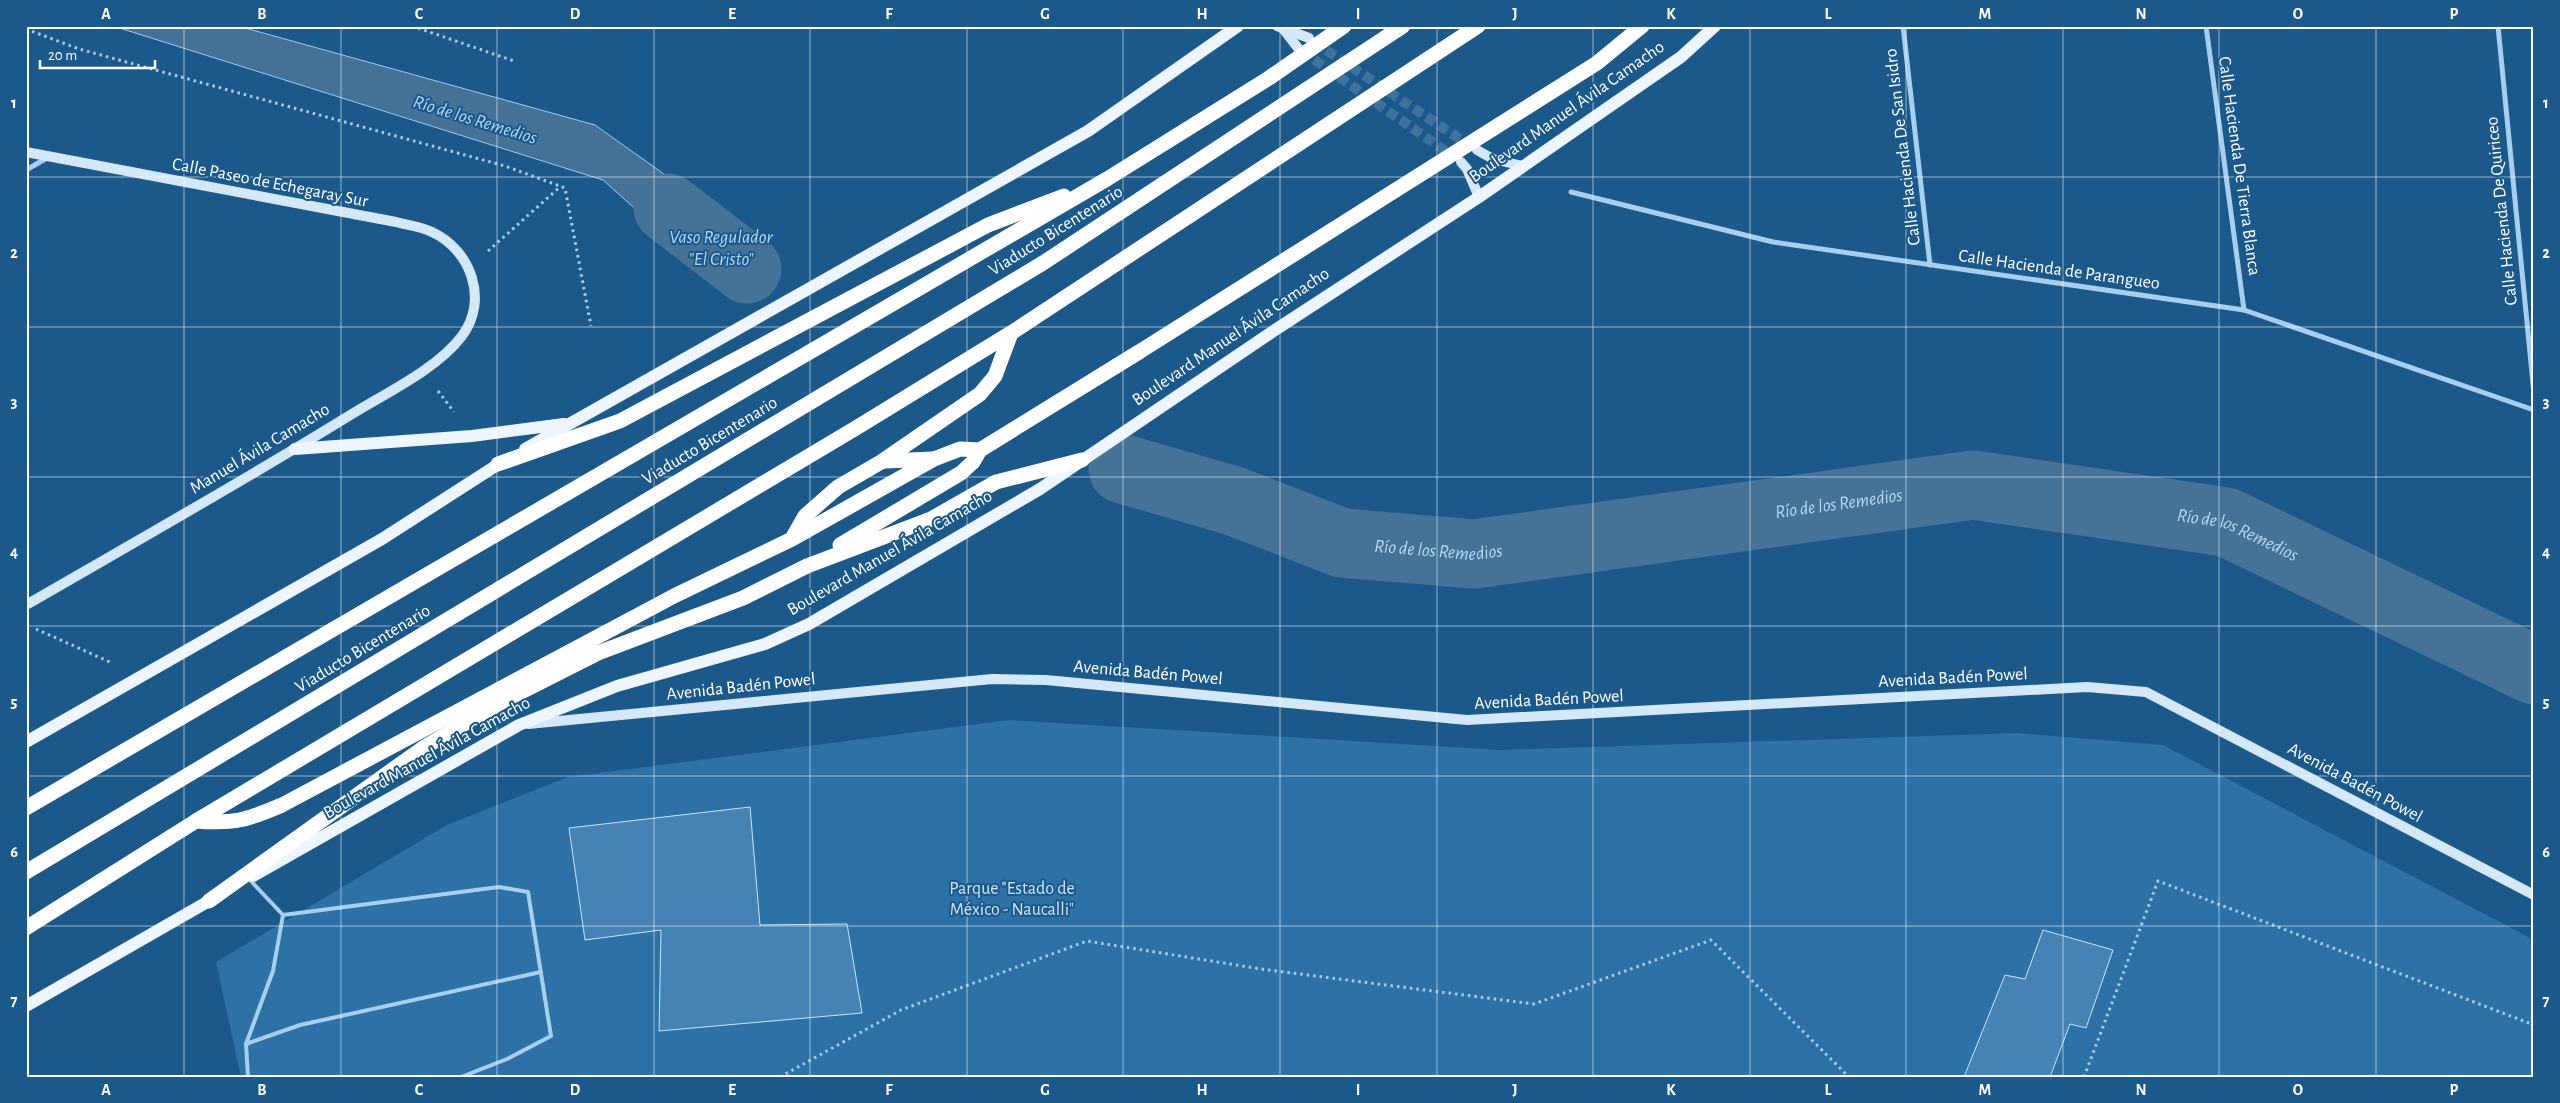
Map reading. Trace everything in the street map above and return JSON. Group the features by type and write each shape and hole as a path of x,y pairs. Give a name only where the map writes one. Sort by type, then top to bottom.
{"highway":[{"path":"26,808 1107,179 1269,78 1344,26"},
{"name":"Viaducto Bicentenario","path":"26,872 1043,263 1403,26"},
{"path":"26,928 196,820 856,428 1011,332 1478,26"},
{"path":"209,901 423,748 505,700 598,653 743,598 807,566 962,472 973,462 980,450 1597,63 1642,26"},
{"path":"498,464 620,421 988,225 1107,179"},
{"path":"792,538 805,516 838,487 881,462 980,394 995,376 1011,332"},
{"path":"196,820 226,824 249,819 282,805 674,596 792,538 934,459 960,449 980,450"},
{"path":"881,462 912,458 934,459"},
{"path":"807,566 930,519 996,482 1082,460"},
{"path":"930,519 942,484"}],"main road":[{"path":"26,742 382,539 498,464 1088,132 1238,26"},
{"name":"Boulevard Manuel Ávila Camacho","path":"26,1006 519,725 617,686 765,644 809,624 1040,489 1479,197 1681,57 1715,26"},
{"path":"1281,28 1308,38"},
{"path":"1281,28 1298,48"},
{"path":"1477,150 1494,158 1523,166"},
{"name":"Calle Paseo de Echegaray Sur","path":"26,152 47,158 396,222 432,231 455,246 469,268 476,291"},
{"path":"1461,162 1467,169 1479,197"},
{"name":"Manuel Ávila Camacho","path":"26,605 296,449 422,371 462,336 474,314 476,291"},
{"path":"296,449 472,436 572,424"},
{"name":"Avenida Badén Powel","path":"519,725 992,679 1046,680 1467,720 2087,687 2146,692 2534,895"}],"street":[{"name":"Calle Hacienda De San Isidro","path":"1902,26 1930,266"},
{"name":"Calle Hacienda De Tierra Blanca","path":"2206,26 2244,310"},
{"name":"Calle Hacienda De Quiriceo","path":"2498,26 2534,394"},
{"path":"26,170 47,158"},
{"name":"Calle Hacienda de Parangueo","path":"1571,192 1773,242 2244,310 2534,410"}],"lane":[{"path":"249,879 283,915"},
{"path":"283,915 499,887 528,892 551,1036 507,1059 461,1077"},
{"path":"248,1077 246,1044 273,971 283,915"},
{"path":"246,1044 300,1025 541,972"}],"path":[{"path":"412,26 514,61"},
{"path":"26,28 79,49 506,166 565,188 591,326"},
{"path":"469,268 561,186"},
{"path":"422,371 472,436"},
{"path":"35,628 141,677"},
{"path":"2084,1077 2158,881 2534,1025"},
{"path":"780,1077 901,1010 1087,941 1261,969 1534,1004 1711,940 1849,1077"}],"green space":[{"name":"Parque \"Estado de México - Naucalli\"","path":"1009,720 1500,750 2018,733 2163,745 2534,940 2534,1077 241,1077 216,962 447,825 568,777"}],"water":[{"name":"Vaso Regulador \"El Cristo\"","path":"113,26 238,26 595,125 768,248 719,284 603,180"}],"building":[{"path":"750,807 760,925 847,924 862,1013 659,1031 661,930 585,940 569,828"},
{"path":"2043,930 2113,950 2086,1028 2070,1024 2050,1077 1964,1077 2005,975 2025,979"}],"waterway":[{"name":"Río de los Remedios","path":"668,208 747,269"},
{"name":"Río de los Remedios","path":"1123,469 1234,501 1342,543 1474,554 1973,485 2226,522 2534,670"}],"tunnel":[{"path":"1314,42 1472,147"},
{"path":"1302,51 1454,157"}]}
